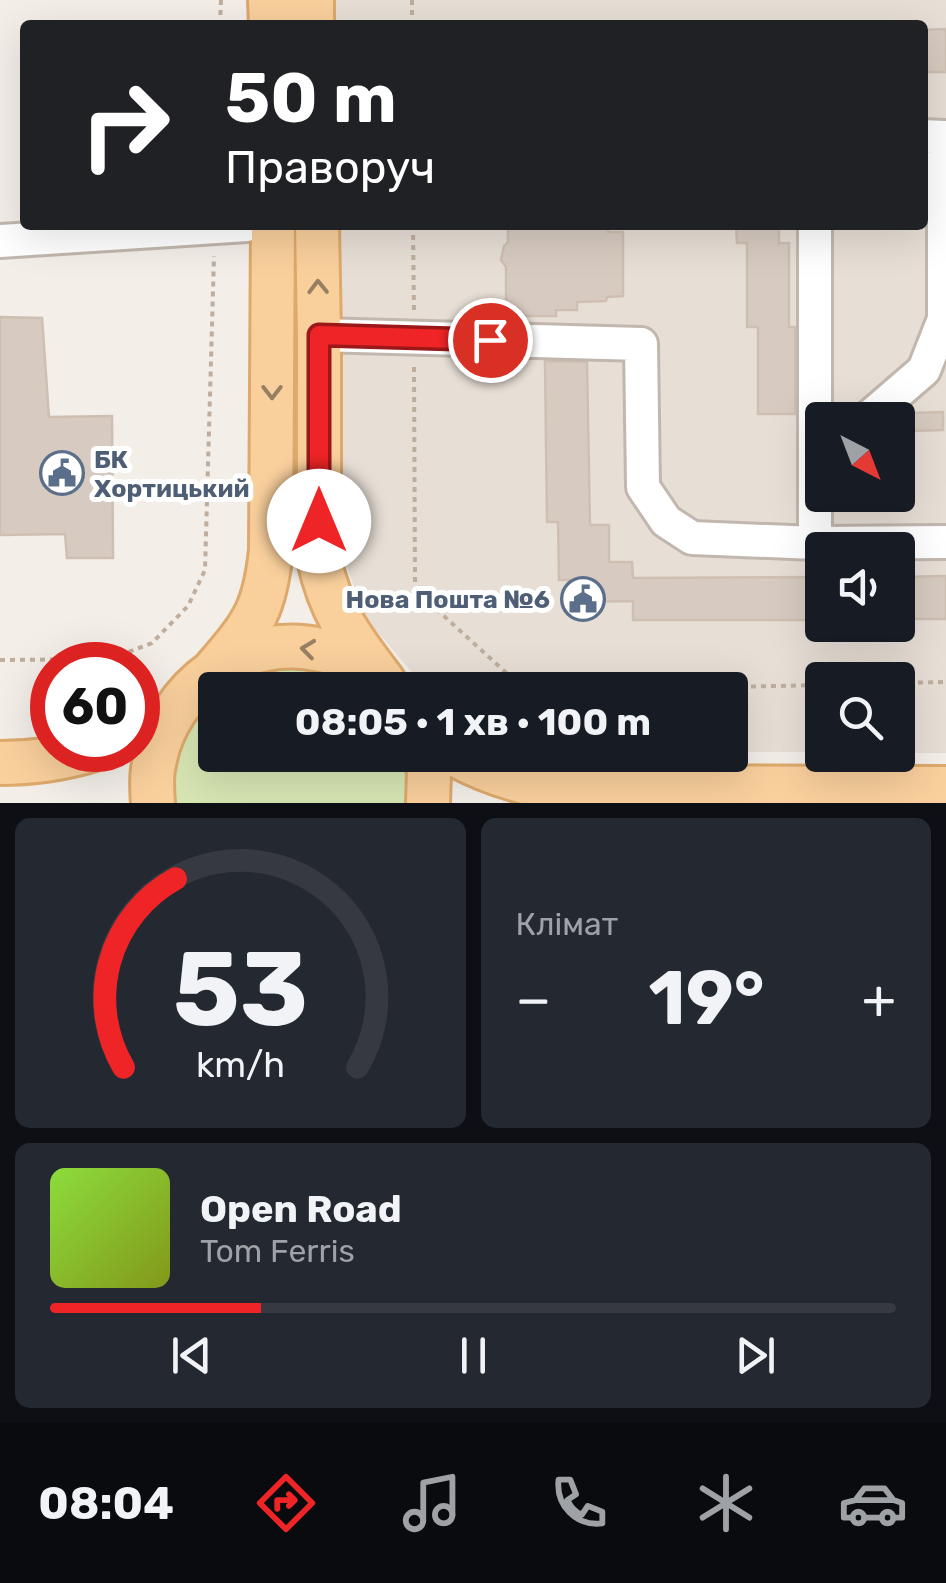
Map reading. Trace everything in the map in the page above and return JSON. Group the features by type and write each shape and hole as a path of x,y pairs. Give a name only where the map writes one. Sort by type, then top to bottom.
{"main road":[{"path":"153,803 153,766 162,732 180,702 248,631 262,605 268,578 273,230"},
{"path":"317,230 319,558 334,612 377,672"},
{"path":"216,668 248,653 284,646 320,649 354,661 369,672"},
{"path":"160,715 180,702"},
{"path":"0,763 30,762"},
{"path":"428,803 429,772"},
{"path":"494,772 545,787 946,788"},
{"path":"505,803 545,787"}],"lane":[{"path":"887,402 924,370 944,319 944,137 928,136"},
{"path":"0,241 169,230"},
{"path":"815,230 818,402"},
{"path":"319,335 642,344 643,487 666,520 692,538 805,543"},
{"path":"915,542 946,542"}],"path":[{"path":"0,660 110,659 152,643 188,606 205,570 231,230"},
{"path":"413,230 415,582 422,596 505,672"},
{"path":"915,683 946,682"},
{"path":"748,687 805,685"}],"shaded area":[{"path":"334,0 946,0 946,753 915,753 915,662 805,662 805,752 748,752 748,672 412,672 364,616 342,552 338,230 928,230 928,20 334,20"}],"green space":[{"path":"301,666 322,672 255,672"},
{"path":"198,714 198,772 411,772 410,803 168,803 173,747"}],"building":[{"path":"946,29 946,72 928,72 928,30"},
{"path":"508,230 623,232 623,296 577,302 577,310 556,310 556,316 506,316 506,267 501,260"},
{"path":"736,230 779,230 779,243 789,243 789,327 795,327 795,414 758,414 758,327 747,327 747,243 737,243"},
{"path":"0,317 42,318 49,417 112,416 113,558 67,558 65,534 0,535"},
{"path":"545,361 587,362 590,525 609,525 609,562 632,562 633,578 805,577 805,620 633,620 633,601 569,602 569,580 559,580 558,522 547,522"},
{"path":"943,412 943,430 915,431 915,413"},
{"path":"946,576 946,619 915,619 915,577"}],"place":[{"name":"БК Хортицький","path":"62,473"},
{"name":"Нова Пошта №6","path":"583,599"}],"route":[{"path":"319,521 319,335 490,340"}]}
